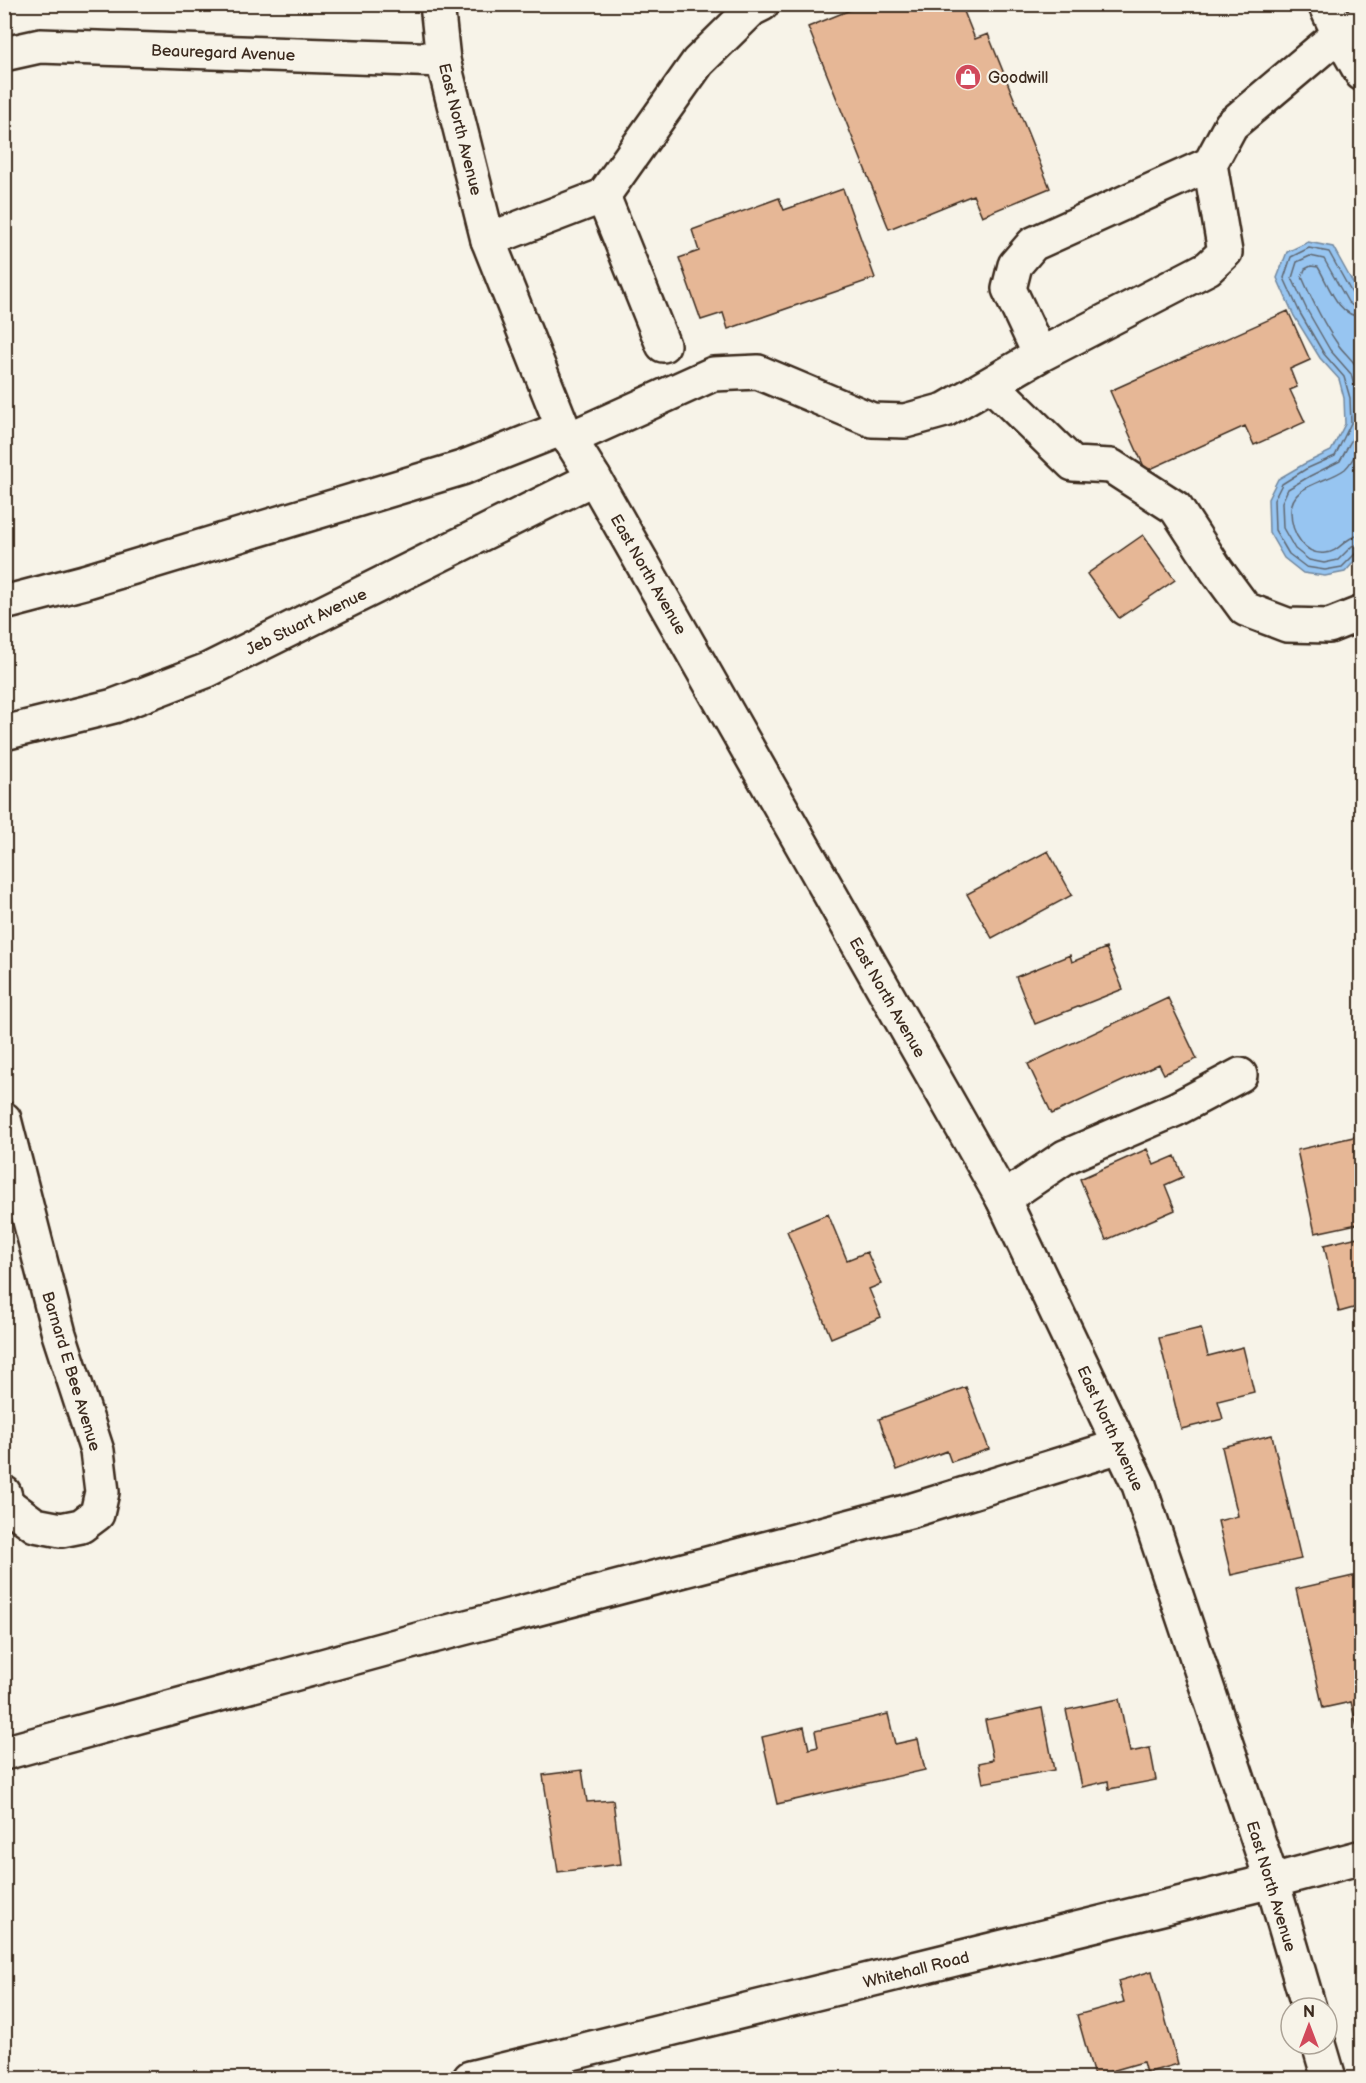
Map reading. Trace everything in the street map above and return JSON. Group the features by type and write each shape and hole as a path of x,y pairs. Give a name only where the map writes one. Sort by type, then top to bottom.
{"main road":[{"name":"East North Avenue","path":"437,4 443,60 488,240 566,434 594,478 1003,1199 1139,1485 1272,1881 1306,1996"},
{"path":"488,240 603,196 698,62 752,9 762,4"},
{"path":"1325,4 1350,28 1362,74"},
{"path":"1040,355 1009,289 1015,265 1033,244 1210,164 1231,125 1350,28"},
{"name":"Beauregard Avenue","path":"4,54 40,46 443,60"},
{"path":"4,603 84,582 462,468 566,434 712,374 758,372 872,420 905,421 945,410 1040,355 1208,268 1225,252 1210,164"},
{"path":"603,196 663,345"},
{"path":"991,384 1073,464 1111,466 1176,508 1245,609 1287,625 1329,626 1362,613"},
{"name":"Jeb Stuart Avenue","path":"4,733 114,706 208,670 594,478"},
{"path":"1003,1199 1065,1157 1176,1109 1240,1075"},
{"name":"Barnard E Bee Avenue","path":"4,1119 59,1334 97,1451 102,1492 97,1514 81,1526 61,1530 35,1525 7,1504 4,1493"},
{"path":"4,1753 426,1638 913,1510 1120,1446"},
{"name":"Whitehall Road","path":"470,2079 1362,1857"},
{"path":"1322,2056 1329,2079"}],"water":[{"path":"1308,242 1333,247 1362,303 1361,554 1345,572 1325,576 1303,573 1284,558 1269,532 1268,499 1278,479 1331,451 1345,424 1344,398 1339,379 1320,358 1294,316 1277,278 1287,252"}],"building":[{"path":"865,4 961,4 975,39 988,34 1050,188 982,216 973,195 889,229 808,27"},
{"path":"843,189 875,278 728,329 723,313 701,320 679,258 699,251 692,230 779,198 784,210"},
{"path":"1288,311 1310,360 1290,369 1297,387 1290,390 1305,422 1254,445 1245,426 1146,471 1110,391"},
{"path":"1143,535 1175,580 1119,618 1087,574"},
{"path":"1048,851 1072,895 992,938 967,894"},
{"path":"1106,948 1123,989 1035,1024 1016,977 1070,955 1072,962"},
{"path":"1168,998 1197,1059 1164,1074 1159,1064 1052,1114 1028,1064"},
{"path":"1362,1135 1362,1223 1315,1233 1297,1150"},
{"path":"1147,1149 1154,1165 1175,1156 1183,1177 1165,1185 1175,1210 1106,1240 1080,1179"},
{"path":"828,1214 847,1260 867,1252 881,1284 869,1289 881,1317 831,1338 787,1231"},
{"path":"1362,1236 1362,1325 1357,1307 1339,1312 1324,1245"},
{"path":"1201,1328 1208,1356 1243,1347 1254,1392 1218,1401 1223,1419 1181,1429 1159,1338"},
{"path":"966,1387 989,1449 951,1462 947,1451 897,1470 879,1419"},
{"path":"1272,1435 1301,1559 1231,1575 1218,1521 1238,1516 1222,1447"},
{"path":"1362,1574 1362,1748 1351,1702 1323,1708 1296,1589"},
{"path":"1119,1699 1130,1752 1150,1748 1156,1780 1109,1789 1108,1781 1082,1787 1066,1710"},
{"path":"1042,1708 1054,1770 983,1783 979,1763 993,1760 985,1720"},
{"path":"888,1714 895,1744 918,1739 925,1770 777,1804 762,1737 804,1727 809,1749 818,1747 815,1731"},
{"path":"582,1770 587,1802 613,1800 621,1864 558,1872 543,1775"},
{"path":"1152,1971 1178,2064 1146,2073 1143,2062 1094,2076 1077,2015 1124,2002 1118,1981"}],"place":[{"name":"Goodwill","path":"968,77"}]}
